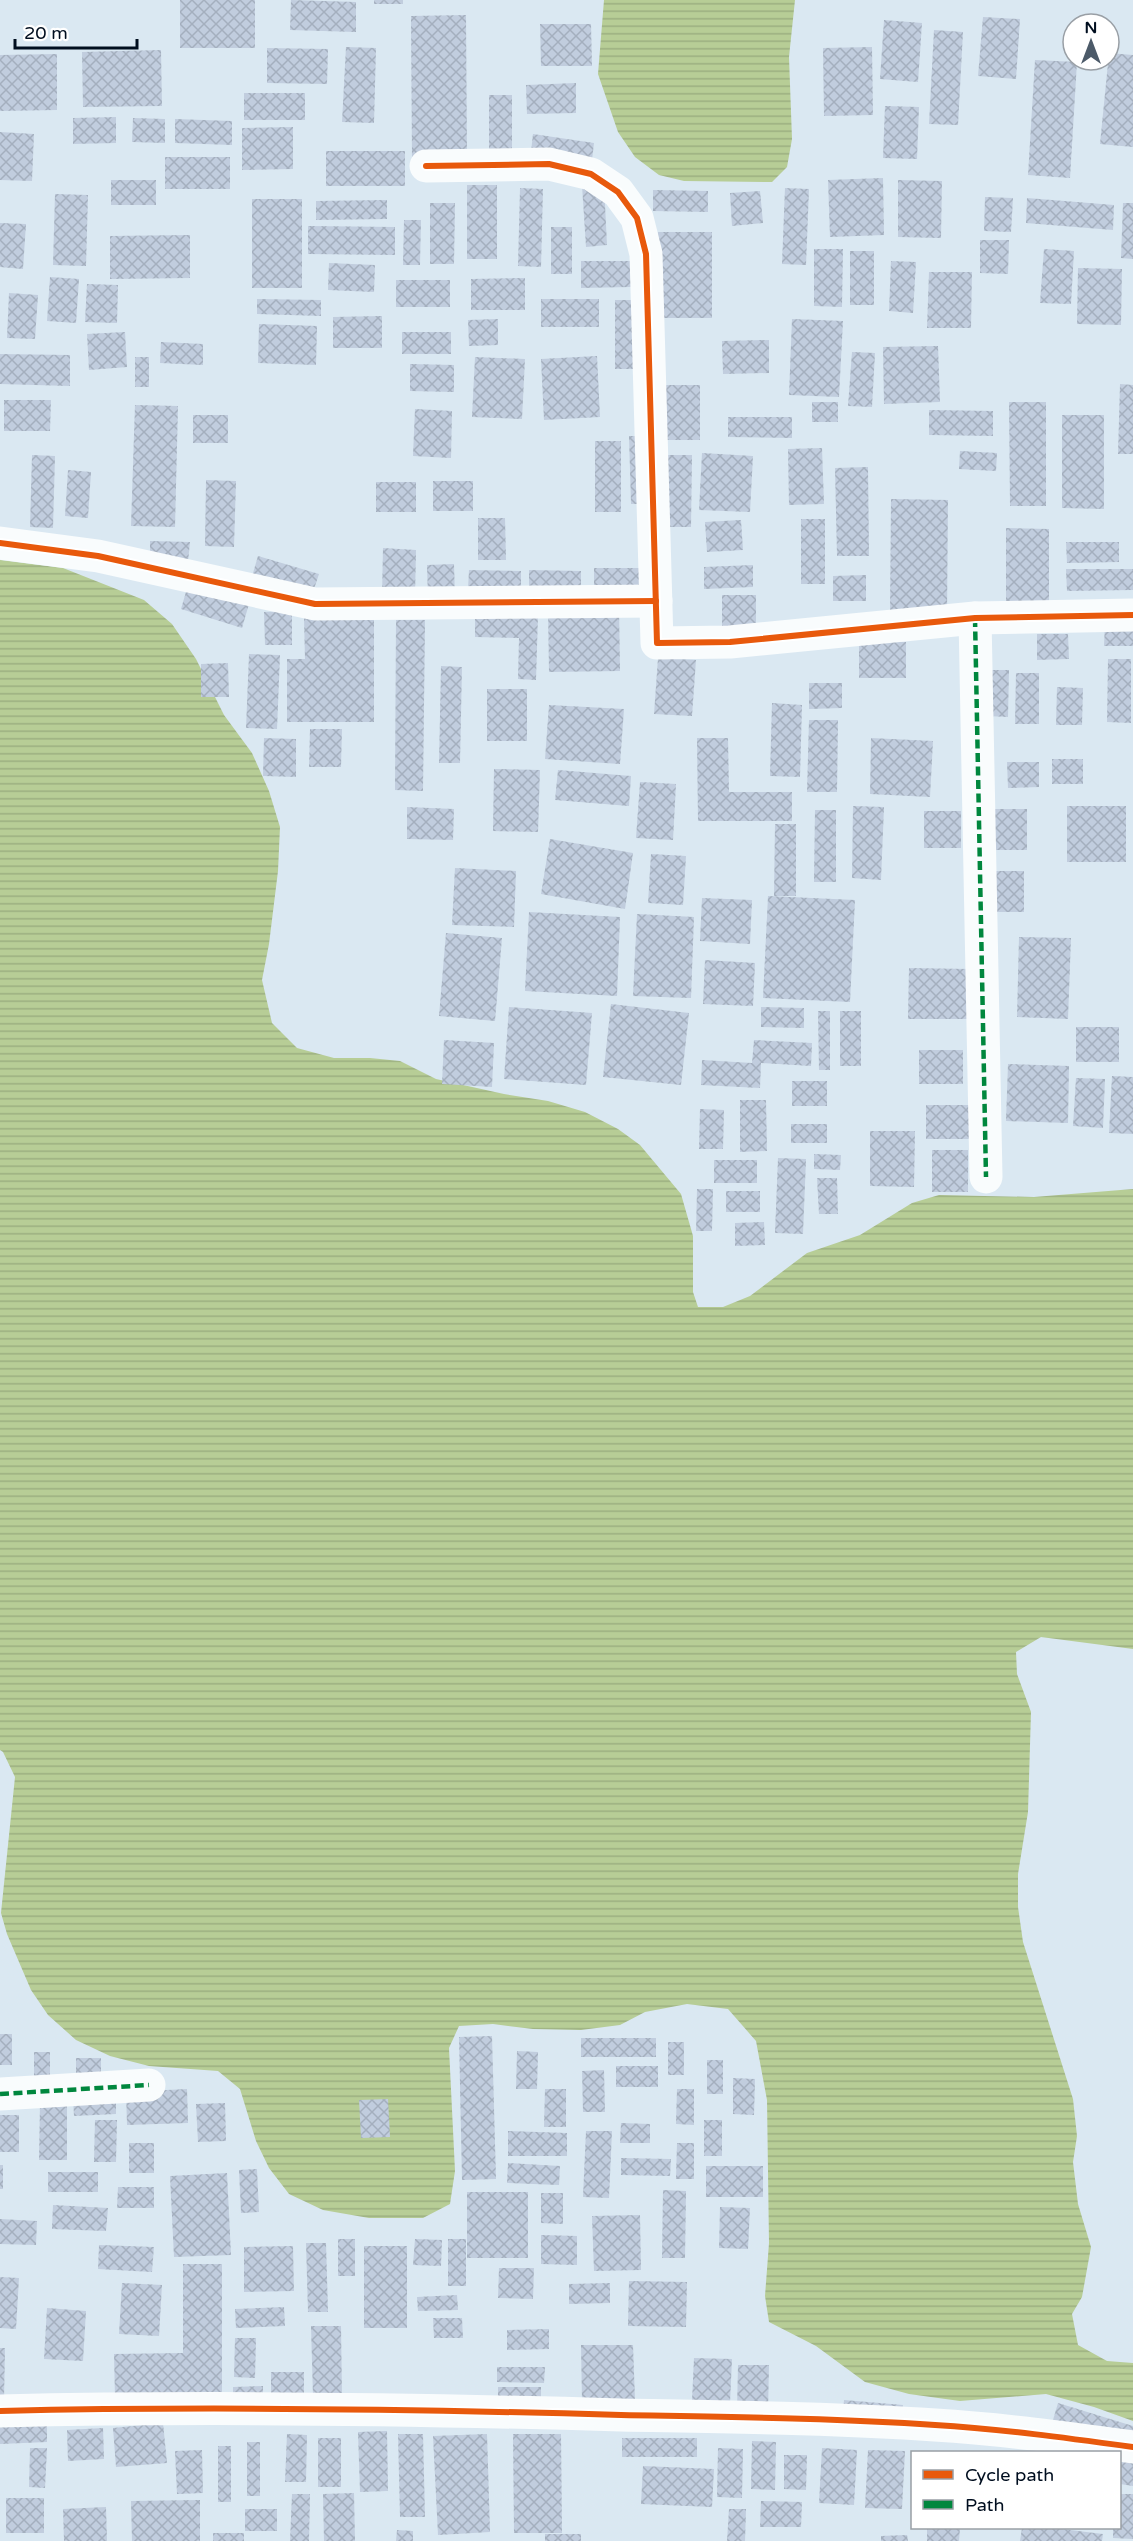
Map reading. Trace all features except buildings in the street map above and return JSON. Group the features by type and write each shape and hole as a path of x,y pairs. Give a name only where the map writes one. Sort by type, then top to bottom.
{"street":[{"path":"426,166 549,164 591,174 618,192 637,218 646,254 657,643 730,642 975,618 1133,615"},
{"path":"0,543 98,556 315,603 656,601"},
{"path":"975,618 986,1177"},
{"path":"0,2094 149,2085"},
{"path":"0,2411 153,2407 442,2410 819,2420 947,2426 1057,2436 1133,2448"}],"shaded area":[{"path":"604,0 795,0 789,57 792,139 787,167 772,182 684,181 659,175 635,157 618,132 598,74"},
{"path":"0,560 63,568 144,600 172,624 196,659 224,715 252,753 269,791 280,827 278,871 262,980 272,1023 297,1048 334,1058 400,1061 436,1079 548,1101 585,1112 618,1129 640,1145 681,1194 693,1236 693,1292 698,1307 723,1307 750,1296 807,1253 860,1235 912,1203 939,1195 1034,1197 1133,1189 1133,1649 1041,1637 1016,1652 1017,1674 1031,1712 1028,1812 1018,1874 1018,1907 1023,1942 1073,2099 1077,2136 1073,2162 1078,2204 1091,2247 1082,2297 1072,2314 1078,2345 1107,2361 1133,2363 1133,2421 1094,2407 1046,2394 960,2401 909,2394 865,2382 816,2346 769,2322 765,2296 769,2243 767,2100 756,2041 728,2009 687,2004 645,2012 620,2025 581,2030 533,2029 493,2024 459,2026 449,2048 455,2171 450,2204 423,2218 369,2218 323,2210 289,2194 269,2168 256,2141 240,2089 218,2071 149,2066 110,2056 76,2040 48,2015 31,1990 7,1934 1,1913 15,1777 0,1750"}],"marked path":[{"path":"975,618 986,1177"},
{"path":"0,2094 149,2085"}],"cycle path":[{"path":"426,166 549,164 591,174 618,192 637,218 646,254 657,643 730,642 975,618 1133,615"},
{"path":"0,543 98,556 315,604 656,601"},
{"path":"0,2411 310,2409 818,2419 984,2429 1133,2447"}]}
